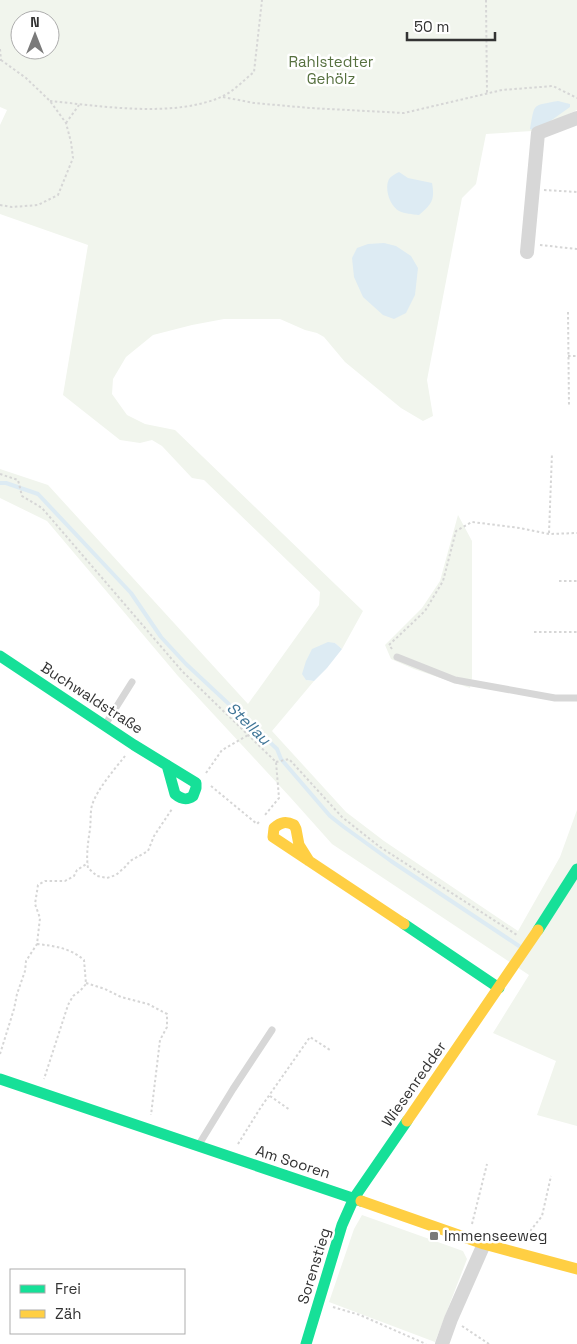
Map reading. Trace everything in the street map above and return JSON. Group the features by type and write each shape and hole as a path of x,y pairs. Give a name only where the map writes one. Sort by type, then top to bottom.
{"street":[{"path":"527,248 538,133 576,120"},
{"name":"Buchwaldstraße","path":"0,656 134,745 191,780"},
{"path":"167,765 173,790 178,797 182,799 188,798 194,794 197,788 196,784 191,780"},
{"path":"309,861 499,988"},
{"name":"Wiesenredder","path":"354,1198 499,988 577,869"},
{"name":"Am Sooren","path":"0,1079 354,1198 484,1244 577,1269"},
{"name":"Sorenstieg","path":"306,1344 342,1225 354,1198"},
{"path":"442,1344 484,1244"}],"lane":[{"path":"398,657 455,680 555,698 577,698"},
{"path":"105,725 132,682"},
{"path":"198,1146 272,1030"}],"path":[{"path":"50,101 152,109 199,105 222,97 254,72 262,0"},
{"path":"486,0 487,93"},
{"path":"0,49 1,60 26,78 50,101 66,123 73,158 58,196 38,205 12,207 0,205"},
{"path":"222,97 254,103 404,113 502,90 553,86 577,98"},
{"path":"66,123 79,104"},
{"path":"532,189 577,192"},
{"path":"527,248 577,249"},
{"path":"568,312 569,406"},
{"path":"568,356 577,356"},
{"path":"549,534 552,453"},
{"path":"0,474 18,480 22,496 42,508 182,671 276,762 279,798 257,824 209,785"},
{"path":"398,657 389,645 425,610 443,581 456,531 472,522 549,534 577,533"},
{"path":"560,581 577,581"},
{"path":"534,632 577,632"},
{"path":"191,780 202,779 222,750 248,735"},
{"path":"134,745 105,782 92,806 88,843 88,868 98,876 107,878 116,875 130,861 148,850 154,836 172,808"},
{"path":"276,762 289,759 342,817 380,848 530,942"},
{"path":"0,1054 25,971 26,961 37,944 40,918 35,904 38,885 45,881 65,880 74,876 77,870 88,863"},
{"path":"37,944 55,946 75,953 84,960 86,983 73,996 68,1005 39,1092"},
{"path":"86,983 121,997 148,1004 167,1014 167,1027 160,1040 149,1130"},
{"path":"229,1157 310,1038 330,1050"},
{"path":"269,1096 290,1110"},
{"path":"468,1238 487,1164"},
{"path":"525,1255 531,1230 542,1216 551,1176"},
{"path":"318,1302 360,1315 426,1344"},
{"path":"451,1319 489,1344"}],"green space":[{"name":"Rahlstedter Gehölz","path":"0,0 577,0 577,110 532,131 486,134 476,184 462,198 427,380 433,416 423,421 401,408 345,362 324,337 280,319 224,319 153,335 126,357 113,379 112,394 127,415 145,424 175,430 363,611 342,649 335,643 306,680 314,681 272,731 346,812 384,841 518,931 560,857 577,810 577,1126 537,1115 556,1061 493,1033 529,975 332,844 178,676 47,521 0,498 0,469 48,485 248,704 319,605 320,592 204,480 192,478 162,446 152,440 140,443 120,440 63,395 88,245 0,214 0,125 7,110 0,107"},
{"path":"458,515 472,541 472,678 470,688 391,659 385,645 422,608 440,581"},
{"path":"362,1215 463,1251 467,1259 435,1342 329,1302 354,1229"}],"shaded area":[{"path":"558,101 570,104 570,107 549,122 532,130 530,129 536,107"},
{"path":"399,172 408,178 432,183 432,201 419,215 399,211 391,201 387,188 389,179"},
{"path":"384,243 396,246 411,256 418,268 415,295 406,313 394,319 383,315 363,297 354,277 352,258 357,248 368,244"},
{"path":"328,642 335,643 342,649 314,681 306,680 302,674 312,649"}],"waterway":[{"name":"Stellau","path":"0,483 6,483 38,494 131,593 161,637 186,664 277,749 281,759 330,816 391,861 519,946"}],"traffic: fast":[{"path":"0,656 134,745 196,783 193,796 184,799 175,794 167,765"},
{"path":"538,930 577,869"},
{"path":"404,924 499,988"},
{"path":"0,1079 361,1201"},
{"path":"306,1344 342,1225 354,1198 407,1121"}],"traffic: slow":[{"path":"309,861 299,845 294,825 284,823 274,828 273,837 404,924"},
{"path":"407,1121 538,930"},
{"path":"361,1201 484,1244 577,1269"}],"place":[{"name":"Immenseeweg","path":"434,1236"}]}
